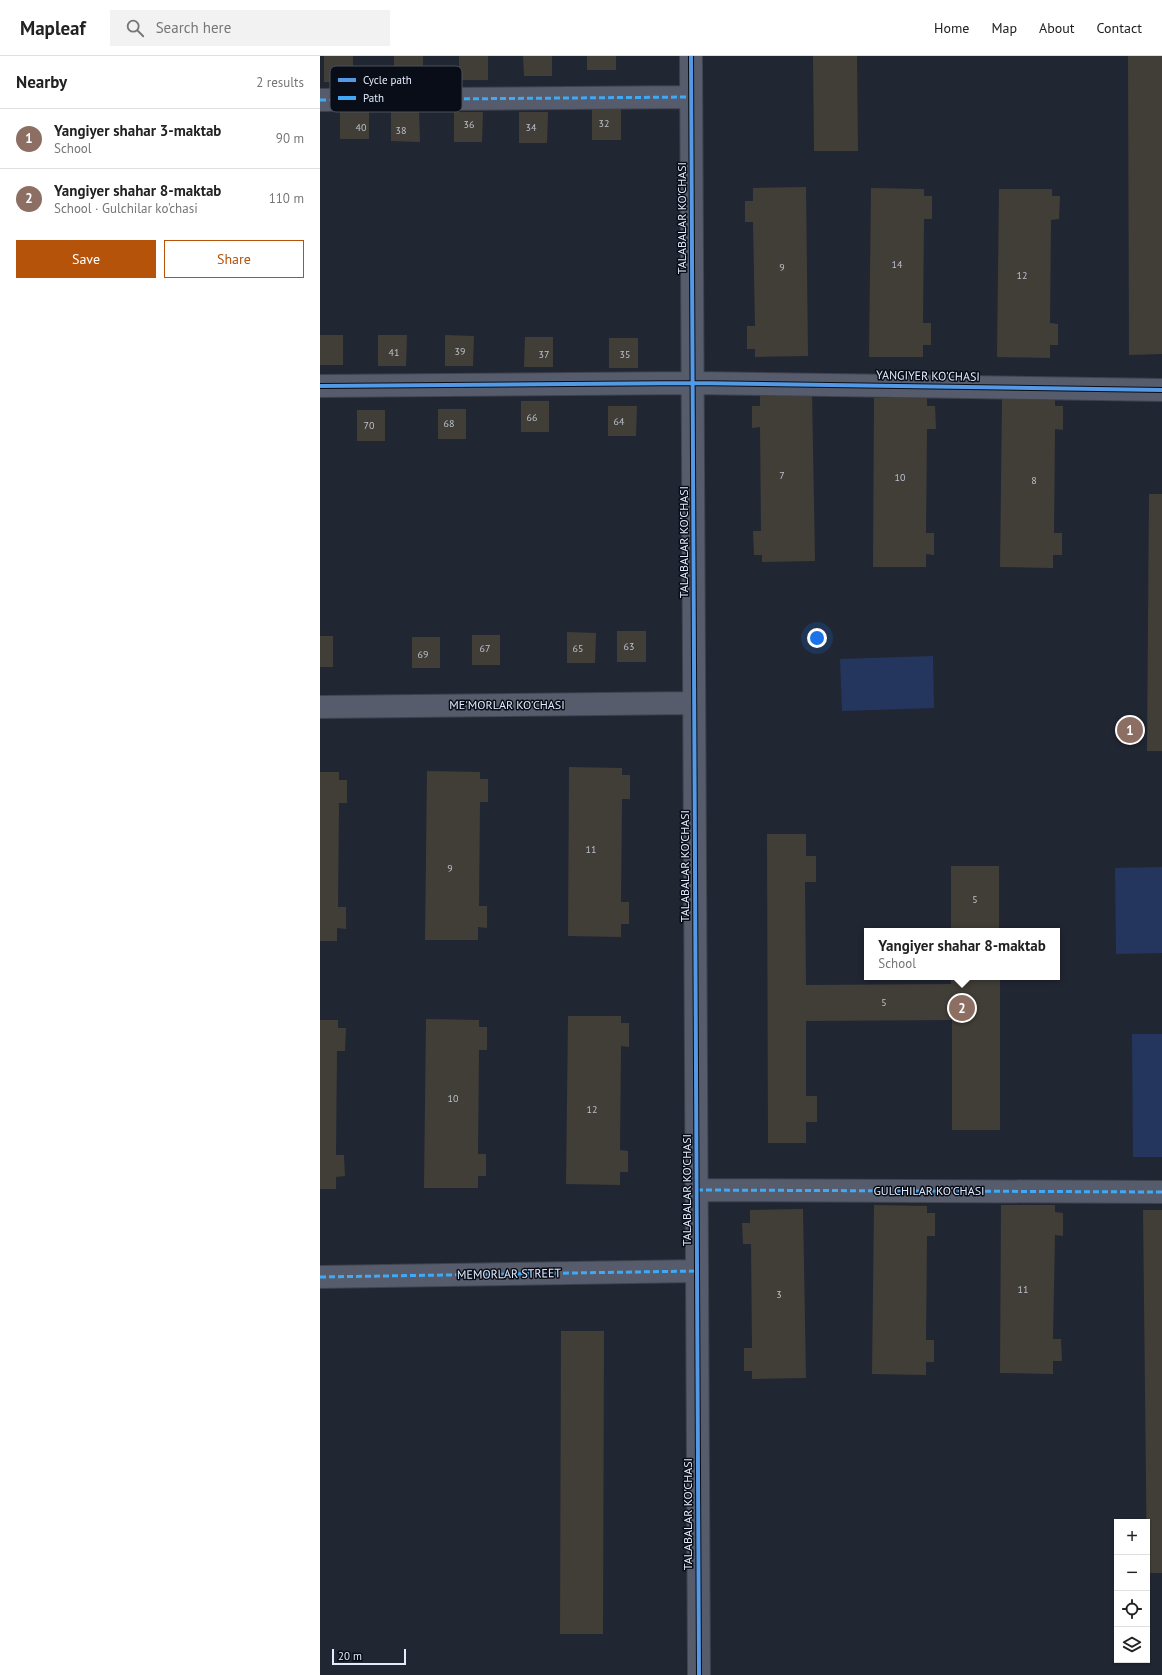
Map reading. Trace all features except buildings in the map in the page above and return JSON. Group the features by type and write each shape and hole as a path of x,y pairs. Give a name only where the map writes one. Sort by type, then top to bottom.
{"street":[{"name":"TALABALAR KO'CHASI","path":"691,56 699,1675"},
{"path":"462,99 691,97"},
{"path":"320,100 330,100"},
{"name":"YANGIYER KO'CHASI","path":"320,386 693,382 1162,390"},
{"name":"ME'MORLAR KO'CHASI","path":"320,707 694,704"},
{"name":"GULCHILAR KO'CHASI","path":"697,1190 1162,1192"},
{"name":"MEMORLAR STREET","path":"320,1277 697,1271"}],"shaded area":[{"path":"933,656 934,708 842,711 840,659"},
{"path":"1162,867 1162,953 1116,954 1115,868"},
{"path":"1132,1034 1162,1034 1162,1157 1133,1157"}],"marked path":[{"path":"462,99 691,97"},
{"path":"320,100 330,100"},
{"path":"697,1190 1162,1192"},
{"path":"320,1277 697,1271"}],"cycle path":[{"path":"691,56 699,1675"},
{"path":"320,386 693,383 1162,390"}],"place":[{"name":"Yangiyer shahar 3-maktab","path":"1130,730"},
{"name":"Yangiyer shahar 8-maktab","path":"962,1008"}]}
